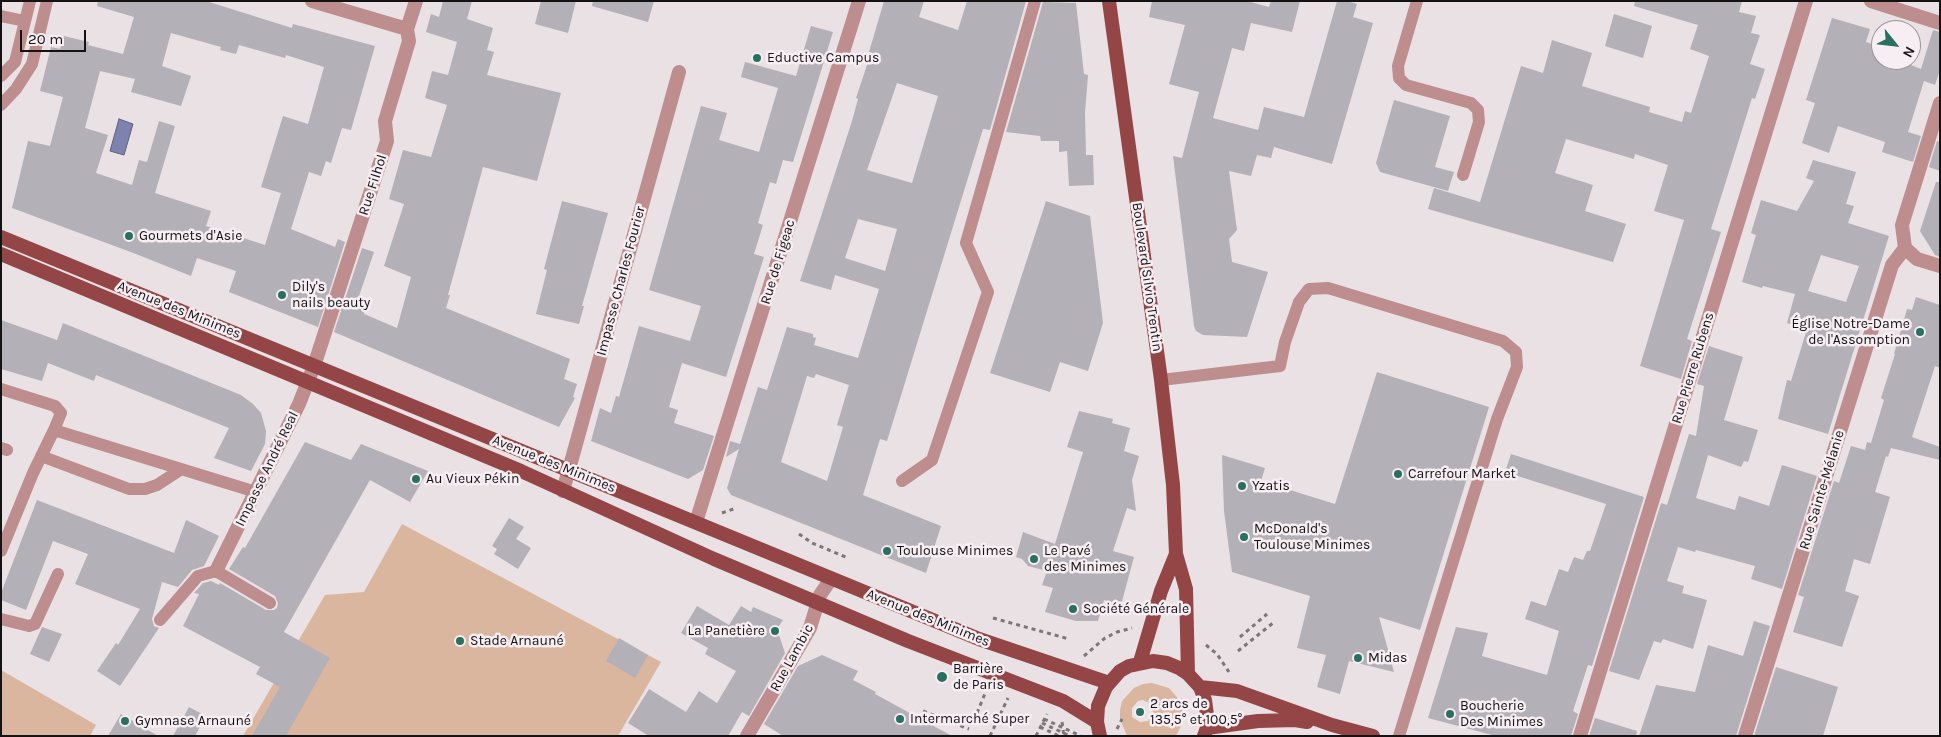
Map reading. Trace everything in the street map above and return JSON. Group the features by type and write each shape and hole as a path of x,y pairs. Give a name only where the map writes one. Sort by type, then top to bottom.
{"main road":[{"name":"Boulevard Silvio Trentin","path":"1109,1 1162,380 1172,485 1176,554 1186,589 1188,674"},
{"name":"Avenue des Minimes","path":"1,236 979,639 1109,683"},
{"name":"Avenue des Minimes","path":"1,254 521,471 714,559 819,604 908,641 1063,701 1099,729"},
{"name":"Boulevard Silvio Trentin","path":"1140,662 1161,591 1176,554"},
{"path":"1099,729 1098,706 1103,692 1109,683 1120,671 1140,662 1153,661 1167,663 1188,674 1200,687 1205,700 1206,732 1277,720 1295,720 1332,725"},
{"path":"1200,687 1237,691 1332,725 1373,736"}],"street":[{"path":"312,1 407,29"},
{"name":"Rue Filhol","path":"314,366 387,142 385,121 409,41 407,29 416,1"},
{"name":"Rue de Figeac","path":"696,522 859,1"},
{"name":"Rue Pierre Rubens","path":"1580,736 1806,1"},
{"path":"1871,1 1940,23"},
{"name":"Impasse Charles Fourier","path":"563,491 679,72"},
{"path":"1940,103 1902,225 1905,248 1917,259 1940,266"},
{"name":"Rue Sainte-Mélanie","path":"1745,736 1892,265 1905,248"},
{"name":"Impasse André Real","path":"216,571 256,492 308,383 314,366"},
{"name":"Rue Lambic","path":"747,736 810,628 819,604 820,595 831,579"}],"lane":[{"path":"1,76 15,62 30,1"},
{"path":"1,105 16,89 32,64 46,1"},
{"path":"902,481 932,460 988,292 966,243 1035,1"},
{"path":"1417,1 1398,66 1399,78 1406,85 1471,102 1478,110 1479,122 1463,175"},
{"path":"1,16 25,22"},
{"path":"1162,380 1199,374 1280,366 1285,342 1299,302 1309,289 1328,288 1503,341 1516,352 1517,367 1497,419 1399,736"},
{"path":"1,389 55,406 61,413 1,551"},
{"path":"54,430 256,492"},
{"path":"41,456 129,489 145,490 157,485 180,470"},
{"path":"160,620 198,576 216,571 270,603"},
{"path":"1,619 29,626 35,624 58,574"}],"path":[{"path":"799,534 848,558"},
{"path":"1240,636 1267,614"},
{"path":"993,618 1069,639"},
{"path":"1238,651 1274,623"},
{"path":"1080,662 1089,651 1105,638 1117,632 1140,626"},
{"path":"1201,641 1217,654 1230,673"},
{"path":"990,736 1009,695"},
{"path":"923,712 969,729"},
{"path":"1062,716 1064,736"},
{"path":"1070,736 1043,721 1081,736"},
{"path":"1040,727 1059,736"}],"shaded area":[{"name":"Stade Arnauné","path":"402,524 661,662 618,736 243,736 325,595 364,592"},
{"path":"1,670 96,725 90,736 1,736"},
{"path":"1152,683 1169,688 1181,702 1183,719 1176,736 1127,736 1120,719 1122,701 1134,688","holes":["1143,700 1151,704 1153,713 1148,721 1140,722 1132,717 1132,708 1138,701"]}],"water":[{"path":"119,119 133,124 124,155 110,151"}],"building":[{"path":"98,1 206,1 292,28 293,24 375,46 351,130 342,128 331,163 326,161 321,176 309,172 291,229 335,247 338,239 345,242 318,327 229,292 236,271 197,258 191,276 12,208 28,141 50,146 63,97 40,91 51,47 60,49 64,36 89,42 88,45 123,54 134,17 97,6","holes":["171,33 221,47 220,50 236,54 239,45 285,58 286,55 324,67 308,124 283,116 261,187 281,193 265,245 206,226 211,211 155,193 175,126 159,121 147,162 139,160 132,185 96,173 108,135 85,128 100,71 135,79 131,92 181,106 191,76 162,66"]},
{"path":"443,1 472,1 467,19 493,28 487,50 494,52 487,75 561,93 537,181 483,167 446,308 570,359 564,379 577,384 573,397 575,398 559,427 334,332 362,248 374,252 356,305 365,309 364,314 397,328 411,277 384,266 404,204 389,199 403,150 431,157 447,105 425,98 432,71 448,75 457,42 426,32 431,14 439,17"},
{"path":"541,1 576,1 568,33 535,24"},
{"path":"593,1 654,1 648,22 592,6"},
{"path":"884,1 924,1 919,17 958,30 967,1 1026,1 990,130 983,129 887,441 880,439 863,495 941,526 926,573 731,495 727,488 739,449 726,457 730,441 740,444 758,387 767,390 787,327 813,334 813,337 816,338 814,345 858,358 879,289 835,275 831,290 800,281 852,121 858,99 856,98 871,53 869,52","holes":["897,83 938,96 912,183 867,170","858,219 897,229 885,271 845,258","816,374 849,385 837,425 843,427 827,481 781,462 807,376 814,378"]},
{"path":"1152,1 1247,1 1269,7 1271,1 1300,1 1292,32 1251,23 1244,51 1232,48 1213,118 1258,130 1264,107 1304,117 1337,1 1357,4 1353,17 1373,23 1332,164 1274,147 1271,158 1257,155 1251,176 1229,171 1237,230 1229,239 1232,262 1268,272 1247,337 1203,335 1196,331 1194,326 1173,156 1182,158 1199,92 1169,84 1185,25 1149,17"},
{"path":"1635,1 1742,1 1739,12 1756,16 1751,33 1760,35 1750,64 1765,69 1755,99 1752,98 1711,229 1721,232 1687,339 1692,341 1681,379 1640,366 1684,220 1654,211 1668,165 1635,154 1634,159 1566,139 1555,173 1593,185 1585,211 1626,224 1613,262 1428,209 1434,188 1480,202 1521,66 1543,73 1552,40 1592,53 1582,86 1650,107 1649,112 1682,122 1685,111 1691,113 1709,56 1690,49 1698,25 1634,6"},
{"path":"1043,2 1076,3 1084,74 1088,75 1085,113 1086,155 1093,155 1094,185 1069,186 1067,151 1059,152 1059,141 1041,141 1040,136 1006,132"},
{"path":"1614,14 1652,26 1643,58 1605,46"},
{"path":"1832,18 1870,29 1866,42 1871,44 1871,70 1921,70 1933,30 1940,32 1940,70 1935,85 1924,81 1908,132 1921,136 1913,162 1882,152 1885,142 1838,126 1829,153 1802,143 1815,103 1806,100"},
{"path":"811,26 833,32 793,162 783,160 776,184 770,182 758,223 763,225 754,254 764,257 726,377 682,363 669,407 678,410 674,423 714,436 703,470 688,479 591,441 600,408 611,413 616,396 619,397 639,326 690,341 701,306 649,290 701,106 727,113 719,140 759,152 778,88 741,77 745,62 796,76"},
{"path":"1394,100 1450,116 1435,167 1454,172 1448,191 1380,172 1376,163"},
{"path":"1937,141 1940,142 1940,171 1929,167"},
{"path":"1813,160 1856,172 1846,204 1854,206 1848,223 1889,236 1828,434 1778,419 1787,380 1791,381 1807,329 1787,323 1795,294 1742,282 1756,235 1751,233 1761,200 1797,211 1814,181 1806,178","holes":["1821,255 1859,266 1846,302 1808,291"]},
{"path":"1936,182 1940,182 1940,257 1935,255 1920,231"},
{"path":"562,201 608,213 582,306 584,306 579,324 536,314 547,270 544,269"},
{"path":"1046,201 1090,216 1103,323 1088,371 1060,362 1050,392 990,373"},
{"path":"1916,297 1940,305 1940,368 1935,366 1912,437 1940,447 1940,460 1891,448 1888,457 1886,456 1875,492 1890,497 1870,564 1854,559 1845,591 1859,596 1842,647 1793,632 1804,597 1798,595 1834,481 1839,483 1851,446 1865,450 1867,442 1871,443 1884,400 1881,398 1907,309 1912,310"},
{"path":"1,320 57,340 63,323 241,395 261,413 266,431 265,444 251,471 214,458 229,428 96,375 94,381 48,363 42,381 1,369"},
{"path":"1709,346 1743,357 1724,420 1758,430 1748,462 1744,461 1741,467 1708,455 1696,498 1735,510 1739,496 1769,506 1782,465 1817,476 1782,589 1751,579 1755,566 1678,547 1667,581 1684,586 1682,593 1707,600 1693,649 1663,639 1661,643 1654,641 1639,680 1609,671 1661,503 1667,505 1689,434 1696,436 1704,386 1697,384"},
{"path":"1377,372 1489,407 1420,630 1379,617 1394,672 1349,661 1340,694 1317,687 1326,655 1297,648 1310,596 1232,572 1224,511 1222,455 1265,468 1261,481 1335,504"},
{"path":"1079,411 1113,419 1112,423 1130,428 1124,451 1139,456 1132,480 1136,511 1127,508 1113,551 1134,557 1121,605 1104,600 1098,621 1076,621 1045,612 1053,588 1042,585 1047,571 1028,566 1022,559 1016,557 1023,532 1055,544 1083,452 1067,447"},
{"path":"305,442 351,460 361,444 428,471 410,502 370,480 284,632 330,658 286,736 252,736 280,687 256,674 260,667 183,626 199,594 194,593 203,583 211,581 219,585 220,583 266,610 277,608 278,603 275,596 229,569 243,547 245,548"},
{"path":"1511,454 1644,497 1592,666 1588,665 1573,711 1578,714 1571,736 1496,736 1428,718 1456,627 1488,633 1482,656 1547,675 1559,631 1525,619 1531,601 1546,606 1559,569 1568,572 1574,557 1583,560 1587,551 1590,551 1606,504 1505,472"},
{"path":"37,500 174,553 186,520 219,536 204,566 192,570 178,587 162,582 152,619 154,626 159,628 120,686 97,671 116,643 118,645 140,609 75,584 88,554 53,541 26,610 1,600 1,593"},
{"path":"509,518 524,527 516,539 531,548 518,569 494,554 497,549 492,546"},
{"path":"697,606 729,625 741,606 751,612 753,607 783,620 777,629 785,653 749,716 742,712 728,736 649,736 628,723 649,689 686,712 699,691 717,703 736,671 705,654 708,648 681,633"},
{"path":"1754,621 1770,626 1736,736 1639,736 1656,685 1695,692 1708,645 1743,656"},
{"path":"42,627 62,634 49,662 30,654"},
{"path":"619,638 648,655 635,678 606,661"},
{"path":"822,655 858,671 853,680 952,736 783,736 764,724 798,666"},
{"path":"1776,667 1838,687 1823,736 1754,736"},
{"path":"189,707 206,716 195,736 173,736"},
{"name":"Gymnase Arnauné","path":"121,714 158,736 108,736"},
{"path":"1595,718 1637,731 1636,736 1589,736"}],"place":[{"name":"Eductive Campus","path":"757,58"},
{"name":"Gourmets d'Asie","path":"129,236"},
{"name":"Dily's nails beauty","path":"282,295"},
{"name":"Église Notre-Dame de l'Assomption","path":"1920,332"},
{"name":"Carrefour Market","path":"1398,474"},
{"name":"Au Vieux Pékin","path":"416,479"},
{"name":"Yzatis","path":"1242,486"},
{"name":"McDonald's Toulouse Minimes","path":"1244,537"},
{"name":"Toulouse Minimes","path":"887,551"},
{"name":"Le Pavé des Minimes","path":"1034,559"},
{"name":"Société Générale","path":"1073,609"},
{"name":"La Panetière","path":"775,631"},
{"name":"Stade Arnauné","path":"460,641"},
{"name":"Midas","path":"1358,658"},
{"name":"Barrière de Paris","path":"942,677"},
{"name":"2 arcs de 135,5° et 100,5°","path":"1140,712"},
{"name":"Boucherie Des Minimes","path":"1450,714"},
{"name":"Intermarché Super","path":"900,719"},
{"name":"Gymnase Arnauné","path":"125,721"}]}
